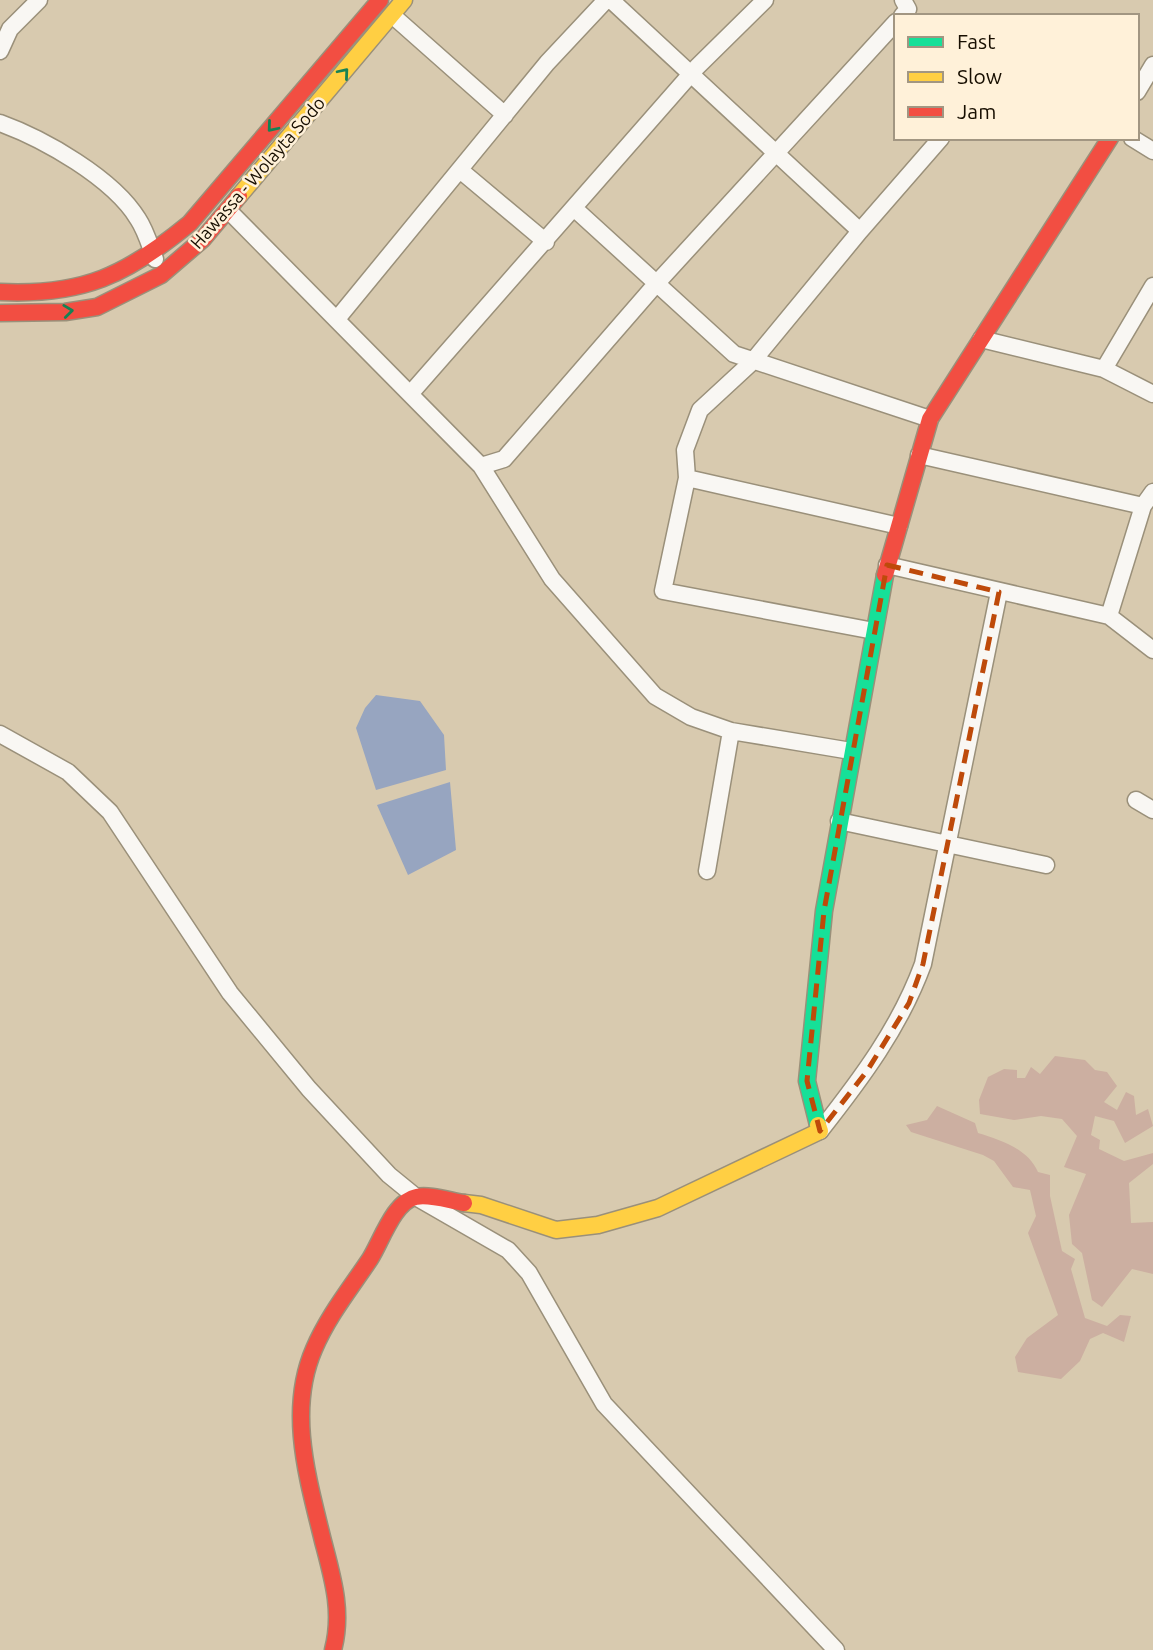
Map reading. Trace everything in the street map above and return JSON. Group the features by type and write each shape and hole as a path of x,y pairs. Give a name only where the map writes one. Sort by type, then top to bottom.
{"street":[{"path":"0,51 10,29 39,0"},
{"name":"Hawassa - Wolayta Sodo","path":"0,292 30,295 71,292 117,276 153,255 190,223 380,0"},
{"name":"Hawassa - Wolayta Sodo","path":"0,313 65,312 97,307 161,275 203,239 229,211 404,0"},
{"path":"337,320 505,115 608,0 692,73 860,231"},
{"path":"411,393 692,73 765,0"},
{"path":"392,15 505,115"},
{"path":"481,466 504,459 656,284 894,24"},
{"path":"1139,89 1153,65"},
{"path":"0,123 53,145 103,183 139,220 161,275"},
{"path":"874,631 663,591 687,478 685,450 700,410 752,362 939,140"},
{"path":"1135,140 1153,151"},
{"path":"820,1131 807,1081 824,911 850,751 887,565 919,455 930,419 1108,143"},
{"path":"460,170 546,242"},
{"path":"575,209 721,344 752,362 930,419"},
{"path":"229,211 481,466 552,579 655,696 691,717 731,731 850,751"},
{"path":"1104,369 1153,286"},
{"path":"981,339 1104,369 1153,394"},
{"path":"919,455 1143,506"},
{"path":"687,478 899,526"},
{"path":"1109,616 1143,506 1153,492"},
{"path":"887,565 1109,616 1153,650"},
{"path":"333,1650 339,1628 338,1600 303,1460 301,1405 313,1351 339,1302 370,1259 401,1206 416,1197 481,1205 556,1230 598,1225 658,1208 820,1131 867,1071 909,1003 923,964 999,592"},
{"path":"707,871 731,731"},
{"path":"0,734 68,772 110,812 144,866 183,918 216,973 257,1029 389,1175 416,1197 508,1251 529,1273 604,1404 836,1650"},
{"path":"1136,800 1153,810"},
{"path":"839,821 1046,864"}],"highlighted area":[{"path":"887,565 999,592 923,964 909,1003 867,1071 820,1131 807,1081 824,911"}],"shaded area":[{"path":"1055,1056 1085,1060 1095,1070 1107,1072 1117,1086 1104,1102 1117,1110 1126,1092 1134,1096 1136,1115 1148,1109 1153,1126 1125,1143 1114,1121 1095,1116 1091,1135 1100,1140 1099,1149 1124,1161 1153,1153 1153,1164 1129,1183 1131,1223 1153,1222 1153,1274 1132,1269 1102,1307 1092,1300 1082,1253 1072,1244 1069,1215 1086,1174 1064,1167 1077,1136 1062,1119 1041,1116 1014,1120 980,1114 979,1100 988,1077 1004,1069 1017,1070 1017,1078 1025,1078 1031,1067 1040,1074"},
{"path":"937,1106 975,1123 978,1133 1013,1146 1028,1157 1038,1172 1050,1175 1050,1196 1062,1251 1075,1259 1071,1269 1085,1318 1107,1326 1120,1315 1131,1316 1124,1342 1103,1333 1090,1339 1080,1361 1061,1379 1018,1372 1015,1357 1027,1338 1058,1315 1028,1233 1036,1216 1030,1190 1013,1187 994,1161 983,1155 911,1132 906,1125 927,1120"}],"water":[{"path":"376,695 420,701 444,735 446,770 376,790 356,728 365,708"},
{"path":"450,782 456,850 408,875 377,805"}],"traffic: fast":[{"path":"818,1125 807,1081 824,911 885,575"}],"traffic: slow":[{"path":"239,196 404,0"},
{"path":"464,1203 481,1205 556,1230 598,1225 658,1208 820,1131 818,1125"}],"traffic: jam":[{"path":"0,292 56,290 80,286 124,269 167,241 190,223 380,0"},
{"path":"885,575 930,419 1109,140"},
{"path":"0,313 65,312 97,307 161,275 203,239 239,196"},
{"path":"333,1650 337,1622 336,1596 311,1494 303,1445 302,1396 306,1373 326,1325 401,1206 408,1200 422,1196 464,1203"}]}
